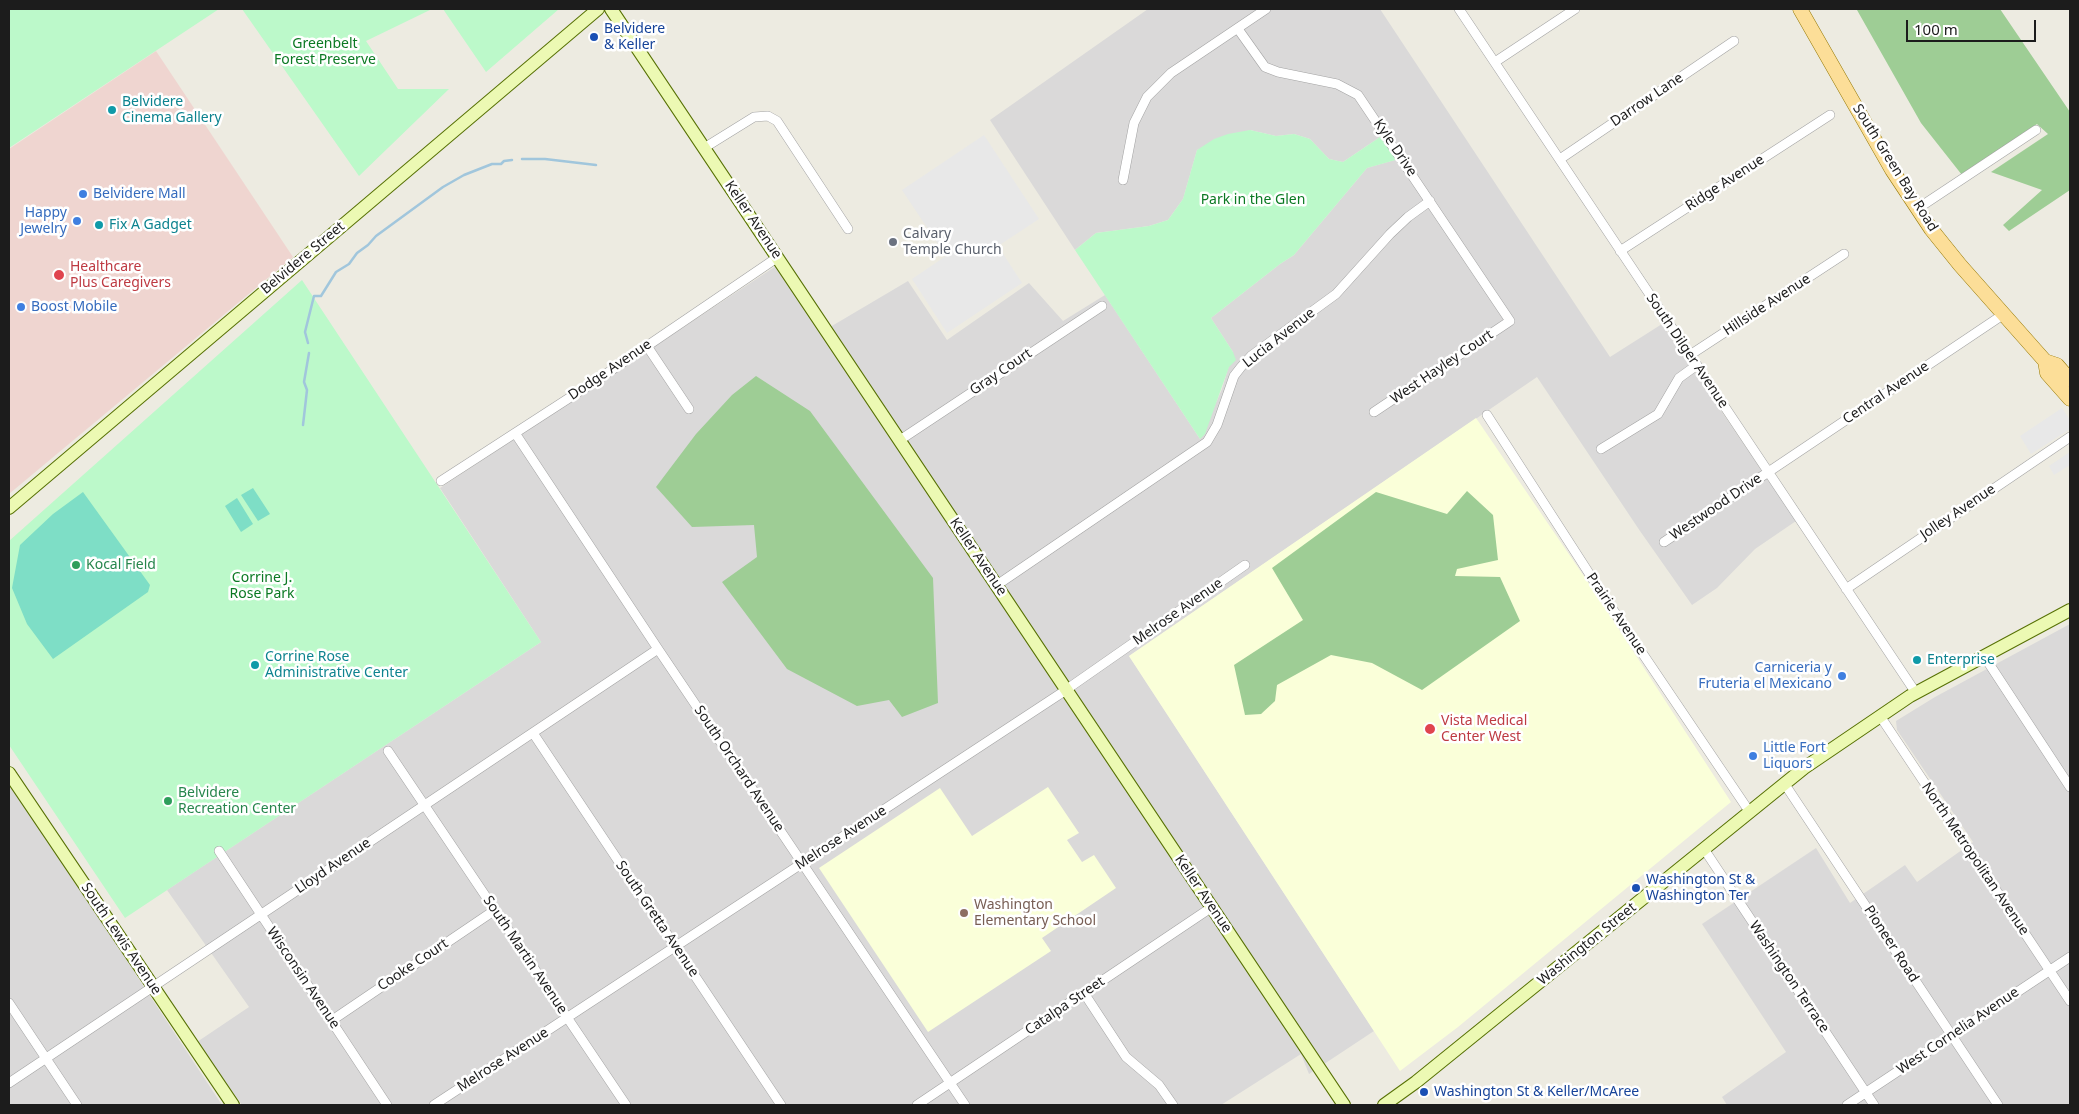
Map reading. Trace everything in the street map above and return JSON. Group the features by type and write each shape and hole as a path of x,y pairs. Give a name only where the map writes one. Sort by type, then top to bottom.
{"main road":[{"name":"Belvidere Street","path":"9,508 598,9"},
{"name":"Keller Avenue","path":"612,9 1344,1105"},
{"name":"South Green Bay Road","path":"1800,9 1886,159 1917,209 1960,265 2046,361 2057,365 2070,380"},
{"name":"South Green Bay Road","path":"2046,361 2047,373 2070,400"},
{"name":"Washington Street","path":"1384,1105 1424,1076 1784,784 1848,736 1916,693 2070,610"},
{"name":"South Lewis Avenue","path":"9,772 233,1105"}],"street":[{"path":"1123,180 1134,123 1147,96 1171,73 1266,9"},
{"name":"South Dilger Avenue","path":"1459,9 1916,693"},
{"path":"1494,62 1575,9"},
{"name":"Kyle Drive","path":"1238,29 1265,67 1278,72 1337,84 1358,95 1515,322"},
{"name":"Darrow Lane","path":"1560,159 1734,40"},
{"name":"Ridge Avenue","path":"1620,251 1830,115"},
{"path":"704,148 754,117 768,116 777,121 848,228"},
{"path":"1917,209 2036,130"},
{"name":"Lucia Avenue","path":"997,586 1207,442 1217,424 1234,376 1251,356 1336,294 1390,234 1408,217 1430,201"},
{"name":"Hillside Avenue","path":"1690,355 1844,254"},
{"name":"Dodge Avenue","path":"441,481 647,346 778,257"},
{"name":"Gray Court","path":"900,440 1102,306"},
{"name":"Central Avenue","path":"1768,472 2004,314"},
{"name":"West Hayley Court","path":"1374,412 1515,322"},
{"path":"647,346 689,409"},
{"path":"1601,449 1658,414 1679,378 1697,365"},
{"name":"Prairie Avenue","path":"1487,415 1603,595 1749,812"},
{"name":"South Orchard Avenue","path":"515,433 965,1105"},
{"name":"Jolley Avenue","path":"1846,589 2070,437"},
{"name":"Westwood Drive","path":"1664,542 1768,472"},
{"name":"Melrose Avenue","path":"434,1105 1067,690 1245,565"},
{"name":"Lloyd Avenue","path":"9,1083 658,649"},
{"path":"1984,656 2070,787"},
{"name":"North Metropolitan Avenue","path":"1880,716 2070,1001"},
{"name":"South Gretta Avenue","path":"533,733 781,1105"},
{"name":"South Martin Avenue","path":"388,751 626,1105"},
{"name":"Pioneer Road","path":"1784,784 1998,1105"},
{"name":"Washington Terrace","path":"1704,848 1874,1105"},
{"name":"Wisconsin Avenue","path":"219,851 387,1105"},
{"name":"Catalpa Street","path":"917,1105 1212,908"},
{"name":"Cooke Court","path":"331,1021 495,910"},
{"name":"West Cornelia Avenue","path":"1847,1105 2070,957"},
{"path":"1084,993 1126,1057 1159,1085 1173,1105"},
{"path":"9,1003 77,1105"}],"shaded area":[{"path":"1148,9 1380,9 1610,357 1662,324 1796,521 1755,549 1717,588 1692,605 1537,377 1129,656 1374,1031 1309,1074 1301,1054 1221,1105 242,1105 197,1042 249,1007 167,890 541,642 440,488 776,266 820,333 908,281 947,340 1029,283 1063,321 1105,295 1200,439 1222,389 1233,352 1211,318 1294,255 1367,168 1398,159 1383,135 1343,162 1329,159 1310,139 1294,134 1276,136 1250,130 1197,150 1183,199 1168,220 1149,226 1096,233 1075,250 990,120"},
{"name":"Belvidere Mall","path":"156,51 293,257 9,494 9,149"},
{"path":"984,135 1039,219 998,246 1022,283 947,333 912,279 946,256 902,190"},
{"path":"2062,408 2070,420 2070,429 2031,454 2020,436"},
{"name":"Vista Medical Center West","path":"1476,418 1594,591 1731,802 1458,1027 1400,1071 1129,656"},
{"path":"2070,452 2070,465 2054,475 2049,466"},
{"path":"2070,624 2070,1105 1727,1105 1722,1097 1786,1052 1702,924 1816,848 1850,903 1905,865 1917,882 1973,842 1897,730 1896,721 1935,697"},
{"path":"9,784 67,870 222,1105 9,1105"},
{"name":"Washington Elementary School","path":"1048,787 1079,833 1067,840 1082,862 1094,855 1116,888 1042,938 1051,951 928,1032 819,868 940,788 972,836"}],"green space":[{"path":"9,9 219,9 9,148"},
{"name":"Greenbelt Forest Preserve","path":"242,9 432,9 366,41 398,89 449,89 359,176"},
{"path":"443,9 559,9 486,72"},
{"path":"2000,9 2070,112 2070,190 2009,231 2003,225 2042,190 1991,172 2048,134 2037,124 1962,175 1921,123 1857,10"},
{"name":"Park in the Glen","path":"1250,130 1276,136 1294,134 1310,139 1329,159 1343,162 1383,135 1399,159 1367,168 1294,255 1211,318 1233,352 1236,360 1229,367 1205,434 1200,439 1075,250 1096,233 1149,226 1168,220 1183,199 1197,150 1214,139"},
{"name":"Corrine J. Rose Park","path":"302,280 541,642 125,918 9,745 9,541"},
{"path":"756,376 810,411 933,578 938,703 902,717 889,700 857,706 787,669 722,582 757,557 754,525 692,527 656,487 696,434 732,395"},
{"path":"253,488 270,514 258,521 241,495"},
{"path":"1467,491 1493,515 1498,560 1457,569 1455,576 1500,577 1520,621 1422,690 1372,663 1331,655 1277,685 1275,701 1261,714 1245,715 1234,665 1303,620 1272,568 1376,492 1447,514"},
{"name":"Kocal Field","path":"83,492 150,585 148,592 53,659 27,624 12,588 20,545 53,514"},
{"path":"237,498 253,524 241,532 225,506"}],"waterway":[{"path":"522,159 545,159 596,165"},
{"path":"308,343 305,332 314,296 321,296 336,272 349,264 357,253 376,236 443,187 464,175 492,164 501,164 504,161 512,160"},
{"path":"303,425 307,390 304,382 309,353"}],"place":[{"name":"Belvidere & Keller","path":"594,37"},
{"name":"Belvidere Cinema Gallery","path":"112,110"},
{"name":"Belvidere Mall","path":"83,194"},
{"name":"Happy Jewelry","path":"77,221"},
{"name":"Fix A Gadget","path":"99,225"},
{"name":"Calvary Temple Church","path":"893,242"},
{"name":"Healthcare Plus Caregivers","path":"59,275"},
{"name":"Boost Mobile","path":"21,307"},
{"name":"Kocal Field","path":"76,565"},
{"name":"Enterprise","path":"1917,660"},
{"name":"Corrine Rose Administrative Center","path":"255,665"},
{"name":"Carniceria y Fruteria el Mexicano","path":"1842,676"},
{"name":"Vista Medical Center West","path":"1430,729"},
{"name":"Little Fort Liquors","path":"1753,756"},
{"name":"Belvidere Recreation Center","path":"168,801"},
{"name":"Washington St & Washington Ter","path":"1636,888"},
{"name":"Washington Elementary School","path":"964,913"},
{"name":"Washington St & Keller/McAree","path":"1424,1092"}]}
